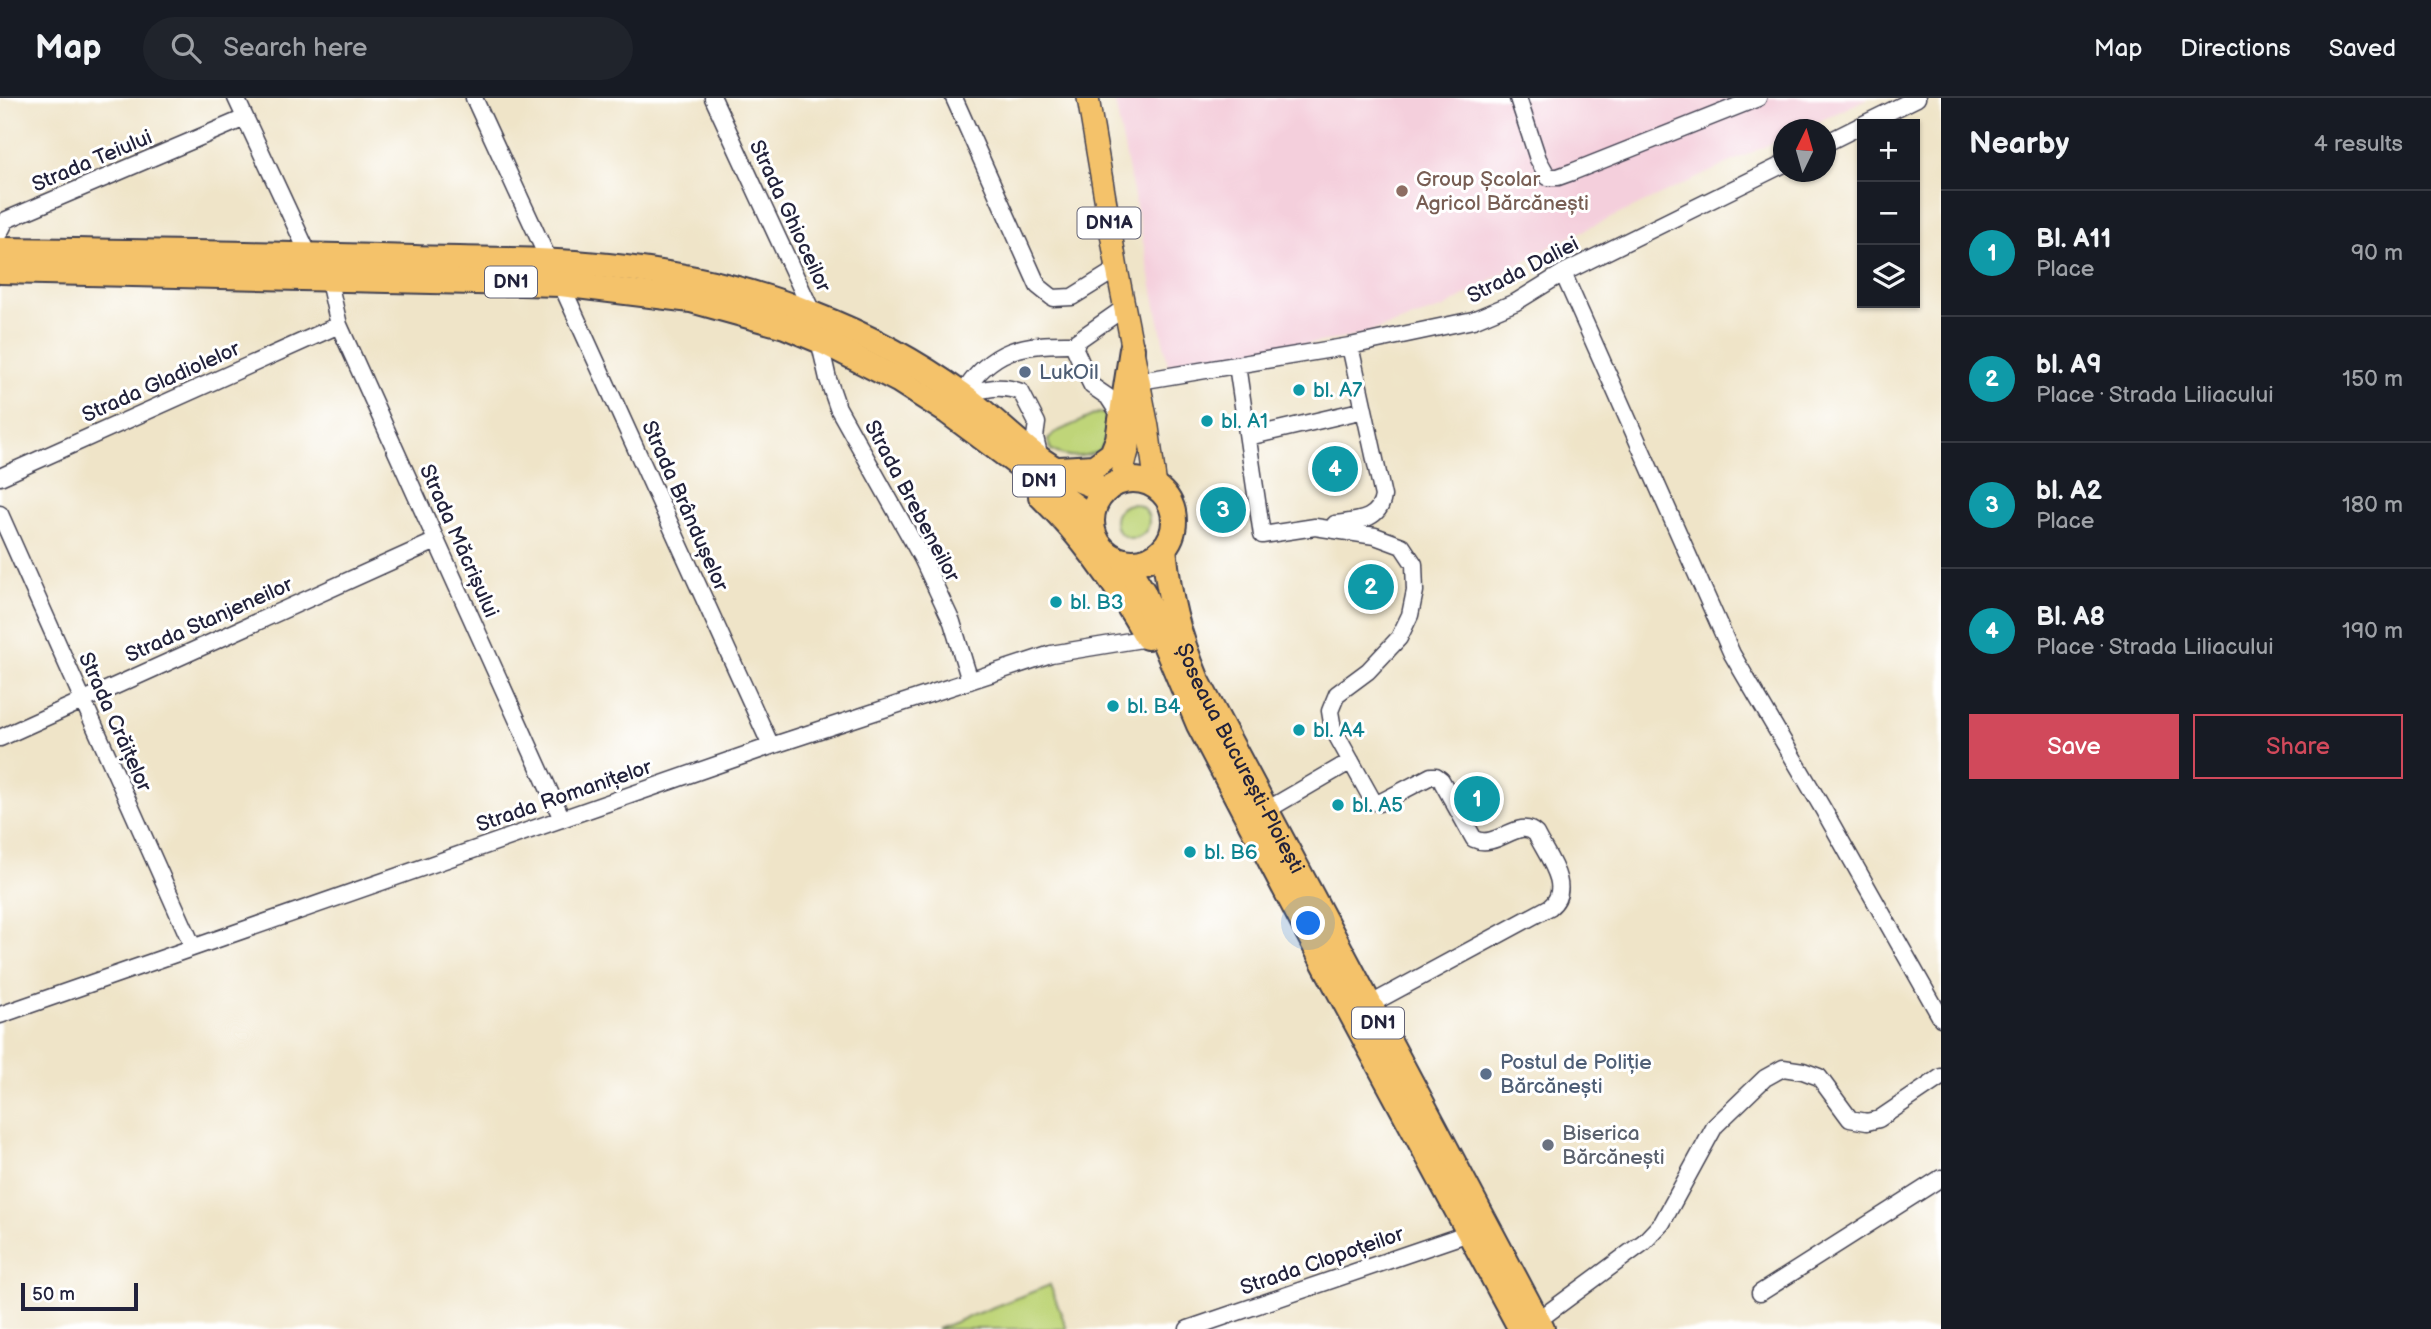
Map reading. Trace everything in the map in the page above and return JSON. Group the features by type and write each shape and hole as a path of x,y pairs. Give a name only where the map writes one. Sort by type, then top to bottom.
{"highway":[{"name":"DN1","path":"0,250 309,255 555,273 691,300 785,326 898,380 948,412 1092,519"},
{"name":"DN1","path":"0,271 328,277 555,273 606,266 661,273 715,284 813,314 874,342 925,370 962,395 1048,464 1113,486"},
{"name":"DN1A","path":"1048,464 1084,469 1105,461 1112,454 1132,349"},
{"name":"DN1","path":"986,442 1068,523 1103,568 1199,725"},
{"name":"DN1","path":"1124,561 1111,556 1100,546 1094,533 1094,508 1113,486 1132,480 1145,482 1156,487 1166,497 1172,509 1174,523 1164,548"},
{"path":"1124,561 1146,560 1164,548"},
{"name":"Șoseaua București-Ploiești","path":"1164,548 1168,587 1180,640 1216,717 1369,1005 1533,1326"},
{"name":"Șoseaua București-Ploiești","path":"1124,561 1143,592 1199,725 1469,1233 1533,1326"}],"main road":[{"name":"DN1A","path":"1088,98 1117,270 1140,381 1156,487"},
{"name":"DN1A","path":"1113,486 1131,431 1132,349"}],"street":[{"path":"236,98 309,255"},
{"name":"Strada Brândușelor","path":"474,98 771,746"},
{"name":"Strada Ghioceilor","path":"713,98 813,314"},
{"path":"954,98 1038,286 1053,298 1072,297 1117,270"},
{"path":"1518,98 1538,159 1548,177 1572,172 1758,98"},
{"path":"1875,119 1917,98"},
{"name":"Strada Teiului","path":"0,232 6,220 245,118"},
{"path":"1836,138 1857,128"},
{"name":"Strada Daliei","path":"1140,381 1350,346 1473,320 1516,302 1563,273 1773,169"},
{"path":"1563,273 1732,654 1941,1018"},
{"name":"Strada Măcrișului","path":"328,277 339,325 562,819"},
{"path":"962,395 976,373 993,360 1020,347 1043,343 1075,344 1124,308"},
{"name":"Strada Gladiolelor","path":"0,477 339,325"},
{"name":"Strada Brebeneilor","path":"818,340 838,408 922,558 952,622 970,681"},
{"path":"1075,344 1080,364 1092,386 1108,397 1121,417"},
{"path":"1237,365 1262,535 1369,518 1378,512 1383,496 1350,346"},
{"path":"962,395 995,386 1021,392 1037,423 1035,437 1048,464"},
{"path":"1248,437 1364,410"},
{"name":"Strada Crăițelor","path":"0,514 193,947"},
{"path":"1315,527 1375,536 1402,546 1414,564 1415,591 1410,615 1399,638 1367,671 1337,694 1330,711 1333,729 1373,801 1379,803 1431,776 1436,776 1441,780 1474,839 1481,842 1491,841 1524,827 1531,828 1561,884 1558,901 1550,907 1369,1005"},
{"name":"Strada Stanjeneilor","path":"0,738 436,541"},
{"name":"Strada Romanițelor","path":"0,1015 771,746 1063,651 1148,638"},
{"path":"1267,810 1351,761"},
{"path":"1533,1326 1644,1242 1662,1223 1715,1126 1765,1078 1783,1069 1803,1071 1819,1077 1850,1119 1867,1122 1879,1119 1941,1077"},
{"path":"1760,1293 1941,1178"},
{"name":"Strada Clopoțeilor","path":"1188,1329 1469,1233"}],"shaded area":[{"name":"Group Școlar Agricol Bărcănești","path":"1114,98 1869,98 1824,119 1773,119 1773,143 1557,243 1444,308 1354,337 1168,365"}],"green space":[{"path":"1098,413 1109,415 1113,424 1100,451 1075,456 1051,450 1048,440 1054,433"},
{"path":"1132,504 1144,509 1149,521 1144,533 1132,538 1120,533 1115,521 1120,509"},
{"path":"1050,1285 1067,1329 937,1329"}],"place":[{"name":"Group Școlar Agricol Bărcănești","path":"1402,191"},
{"name":"LukOil","path":"1025,372"},
{"name":"bl. A7","path":"1299,390"},
{"name":"bl. A1","path":"1207,421"},
{"name":"Bl. A8","path":"1335,469"},
{"name":"bl. A2","path":"1223,510"},
{"name":"bl. A9","path":"1371,587"},
{"name":"bl. B3","path":"1056,602"},
{"name":"bl. B4","path":"1113,706"},
{"name":"bl. A4","path":"1299,730"},
{"name":"Bl. A11","path":"1477,799"},
{"name":"bl. A5","path":"1338,805"},
{"name":"bl. B6","path":"1190,852"},
{"name":"Postul de Poliție Bărcănești","path":"1486,1074"},
{"name":"Biserica Bărcănești","path":"1548,1145"}]}
